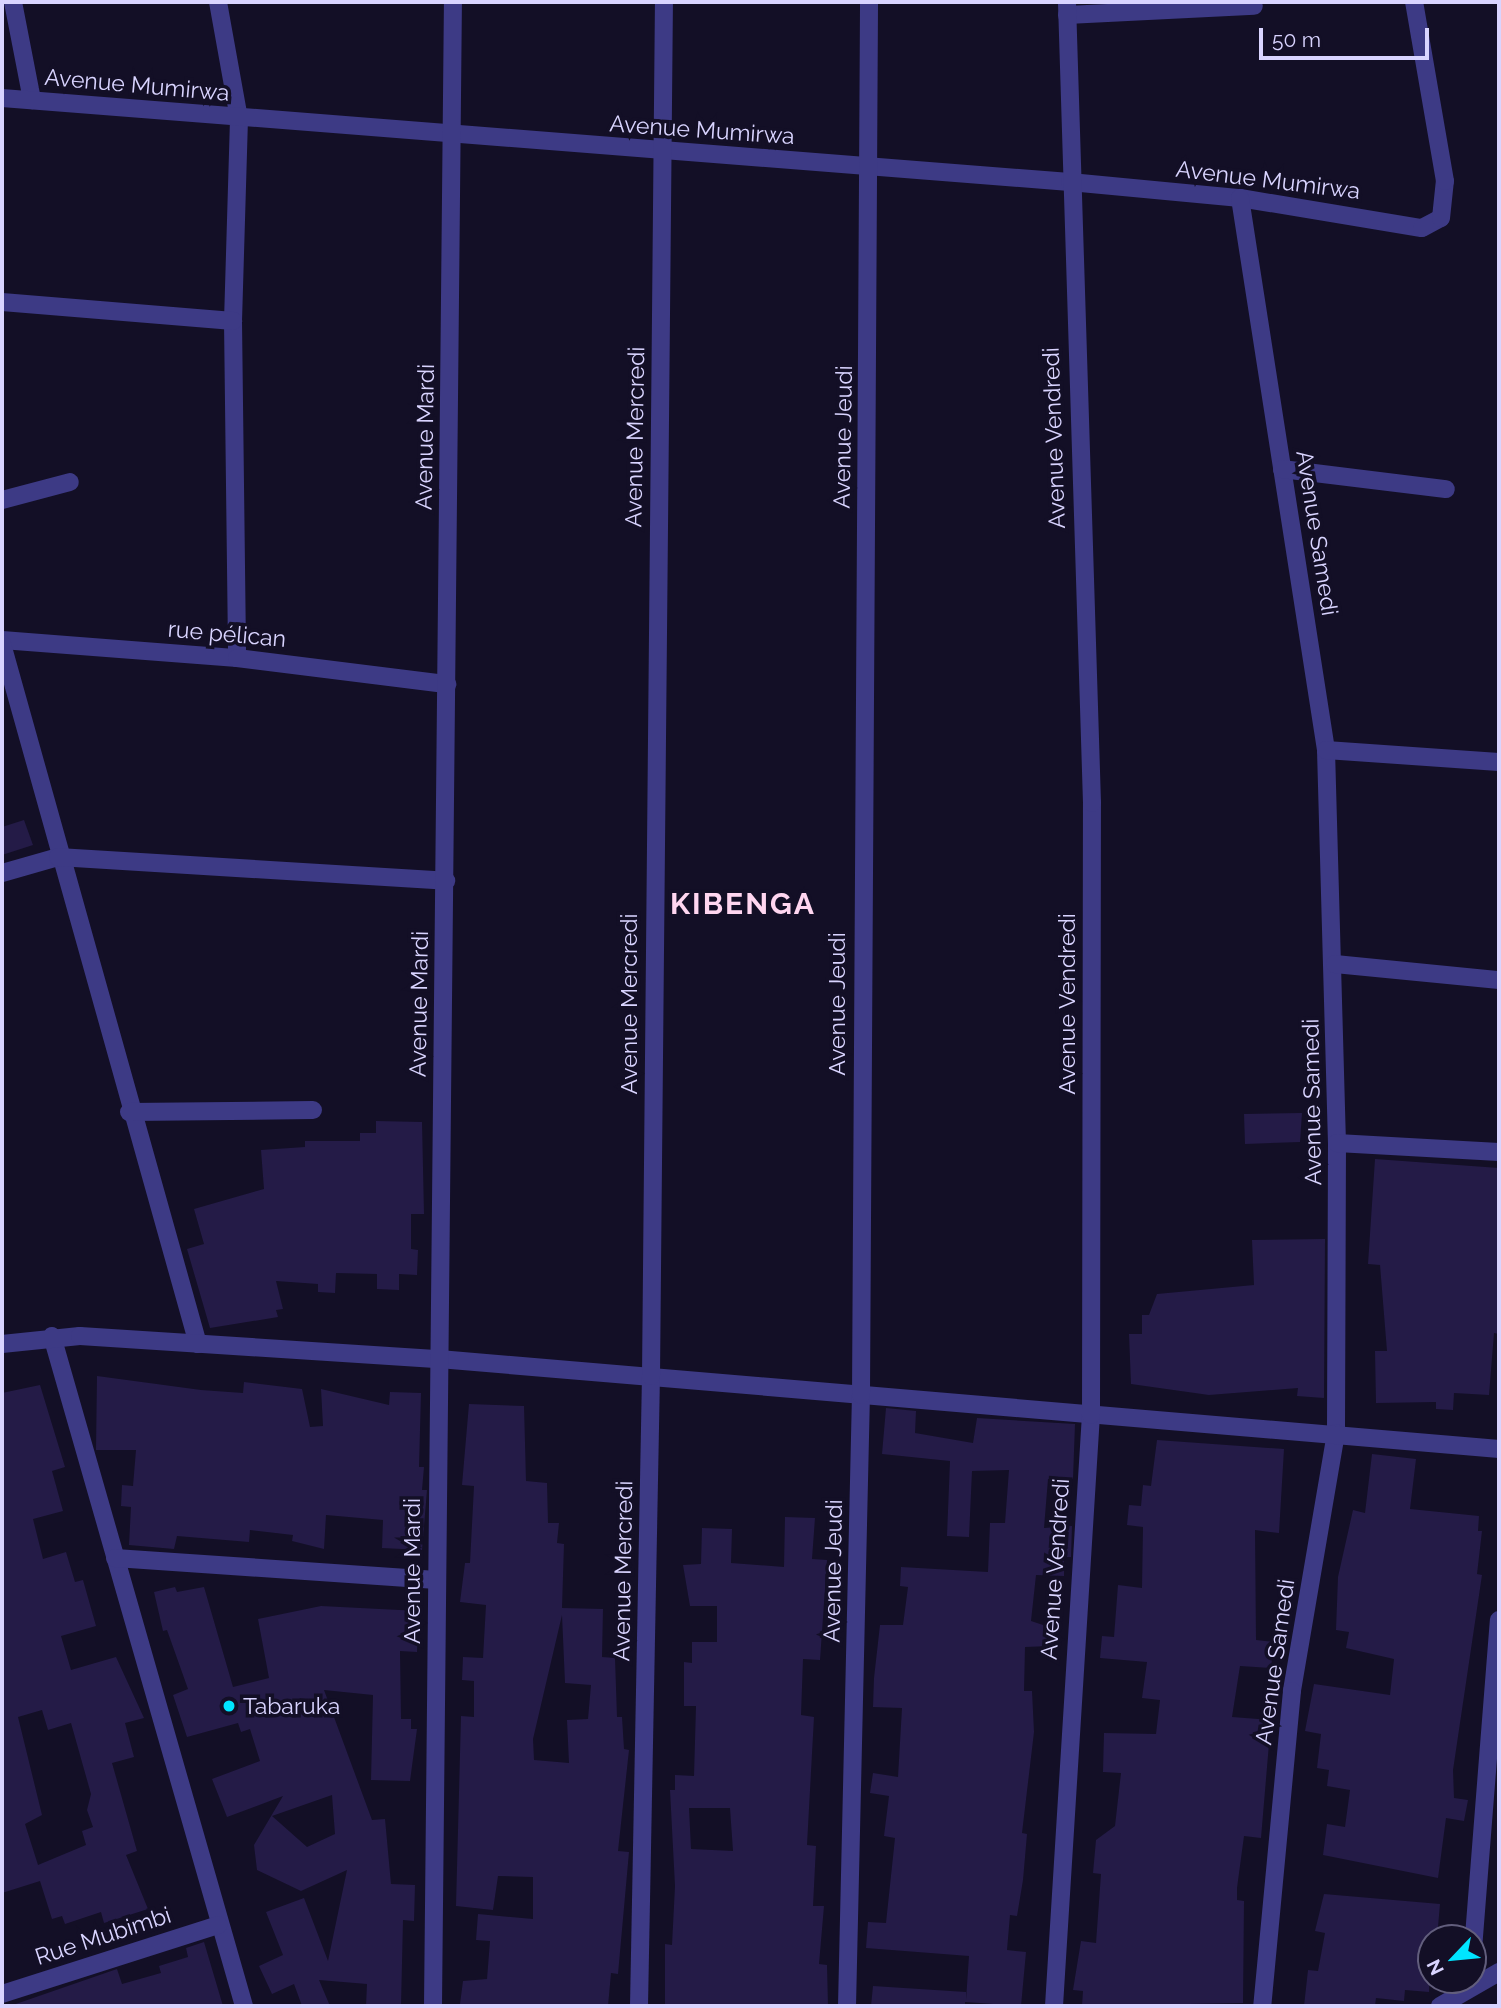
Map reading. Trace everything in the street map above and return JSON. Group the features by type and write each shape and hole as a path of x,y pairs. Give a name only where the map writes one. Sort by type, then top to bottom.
{"street":[{"path":"13,2 32,100"},
{"path":"218,2 239,119 233,321 237,658"},
{"name":"Avenue Mardi","path":"433,2006 453,2"},
{"name":"Avenue Mercredi","path":"639,2006 651,1376 664,2"},
{"name":"Avenue Jeudi","path":"847,2006 861,1395 871,168 869,2"},
{"name":"Avenue Mumirwa","path":"2,98 239,119 1070,182 1240,198 1431,225 1446,206 1414,2"},
{"path":"1067,8 1254,6"},
{"name":"Avenue Vendredi","path":"1054,2006 1091,1415 1092,803 1070,182 1067,8"},
{"name":"Avenue Samedi","path":"1240,198 1326,750 1335,964 1336,1433 1292,1691 1262,2006"},
{"path":"2,302 233,321"},
{"path":"1282,469 1446,489"},
{"path":"2,500 70,482"},
{"path":"2,642 58,858 198,1344"},
{"name":"rue pélican","path":"2,642 237,658 447,684"},
{"path":"1326,750 1499,762"},
{"path":"2,873 58,858 446,881"},
{"path":"1335,964 1499,980"},
{"path":"129,1112 313,1110"},
{"path":"1337,1143 1499,1153"},
{"path":"52,1336 218,1925 244,2006"},
{"path":"2,1344 52,1336 439,1359 1091,1415 1336,1433 1499,1449"},
{"path":"116,1558 436,1580"},
{"path":"1475,1924 1499,1620"},
{"name":"Rue Mubimbi","path":"2,1994 218,1925"},
{"path":"1440,2006 1456,1994"}],"building":[{"path":"24,820 33,845 2,855 2,827"},
{"path":"1302,1113 1300,1142 1245,1144 1244,1114"},
{"path":"376,1121 422,1122 424,1214 411,1214 411,1249 418,1250 417,1275 399,1274 399,1290 377,1289 377,1274 336,1273 335,1293 318,1292 318,1284 276,1281 283,1309 276,1310 278,1317 210,1328 187,1249 204,1244 194,1209 264,1189 261,1150 305,1147 305,1141 360,1141 360,1133 376,1133"},
{"path":"1375,1159 1499,1168 1499,1334 1494,1333 1489,1395 1454,1393 1453,1410 1436,1409 1436,1402 1376,1403 1375,1351 1387,1351 1380,1265 1368,1264"},
{"path":"1325,1239 1324,1398 1297,1396 1298,1388 1209,1395 1131,1384 1129,1334 1142,1334 1142,1315 1149,1315 1157,1294 1254,1285 1252,1240"},
{"path":"97,1376 243,1393 244,1382 302,1389 310,1427 323,1426 321,1389 389,1405 390,1392 421,1393 419,1467 424,1467 422,1490 427,1490 422,1550 382,1548 383,1520 326,1515 324,1549 292,1541 293,1535 250,1530 249,1542 177,1536 174,1549 129,1545 131,1507 121,1506 122,1485 133,1486 136,1450 96,1450"},
{"path":"40,1385 65,1467 52,1471 63,1511 33,1519 43,1559 66,1552 75,1582 83,1580 96,1626 61,1636 71,1670 116,1657 144,1718 125,1723 134,1757 112,1763 137,1851 126,1855 148,1909 104,1923 101,1912 65,1924 62,1916 52,1919 40,1881 2,1893 2,1393","holes":["42,1710 48,1730 71,1723 91,1794 87,1810 93,1827 82,1831 86,1845 38,1865 25,1824 42,1815 18,1717"]},
{"path":"469,1404 524,1406 526,1481 547,1483 548,1523 559,1523 557,1543 564,1544 562,1608 603,1609 602,1657 615,1658 617,1717 622,1717 624,1749 629,1750 618,1851 629,1852 618,1974 611,1973 608,2006 460,2004 463,1981 487,1979 490,1941 476,1940 478,1914 533,1919 533,1877 498,1876 493,1910 456,1906 461,1716 474,1717 474,1681 462,1680 463,1657 483,1658 486,1605 460,1602 465,1563 470,1563 474,1486 462,1485","holes":["562,1615 565,1683 591,1685 588,1719 567,1720 569,1763 534,1760 533,1739"]},
{"path":"886,1408 916,1411 915,1433 973,1443 977,1418 1075,1424 1073,1479 1048,1479 1044,1528 1072,1526 1071,1557 1064,1557 1064,1576 1036,1575 1031,1621 1049,1627 1050,1646 1025,1647 1024,1691 1032,1691 1034,1732 1022,1833 1027,1834 1023,1880 1017,1916 1010,1915 1007,1950 1026,1952 1021,2006 965,2002 965,2006 871,2006 873,1986 966,1992 966,2000 969,1956 866,1948 868,1922 886,1923 895,1838 884,1836 889,1796 870,1793 873,1773 898,1777 902,1708 873,1707 874,1678 880,1625 903,1625 908,1587 900,1586 901,1567 988,1572 990,1523 1005,1523 1009,1470 972,1471 969,1537 947,1536 950,1461 882,1454"},
{"path":"1157,1440 1284,1449 1279,1533 1255,1530 1256,1640 1274,1642 1271,1668 1240,1666 1232,1717 1271,1720 1261,1838 1244,1836 1237,1888 1237,1900 1244,1901 1243,2003 1082,2006 1083,1991 1073,1990 1081,1941 1096,1943 1101,1874 1093,1873 1096,1840 1115,1826 1121,1773 1103,1772 1104,1733 1156,1734 1160,1700 1142,1698 1147,1662 1100,1658 1102,1636 1114,1637 1118,1585 1142,1588 1143,1527 1127,1525 1129,1505 1141,1506 1143,1485 1151,1486"},
{"path":"1372,1454 1416,1459 1410,1509 1479,1516 1478,1531 1482,1531 1477,1574 1482,1575 1453,1770 1454,1798 1468,1800 1464,1821 1446,1818 1438,1878 1323,1855 1327,1824 1345,1827 1350,1790 1327,1786 1329,1770 1317,1768 1321,1734 1305,1731 1314,1684 1390,1695 1394,1659 1346,1648 1349,1632 1336,1630 1338,1577 1353,1510 1365,1513"},
{"path":"785,1517 815,1518 812,1559 827,1560 820,1660 803,1659 801,1715 814,1717 807,1845 816,1846 813,1906 824,1906 819,1964 827,1965 828,2006 665,2006 665,1944 672,1945 675,1886 670,1790 675,1790 675,1775 694,1776 696,1706 684,1706 684,1662 692,1663 692,1642 717,1642 717,1606 690,1606 683,1565 701,1564 702,1528 732,1529 731,1563 784,1567","holes":["689,1808 730,1808 733,1851 691,1849"]},
{"path":"175,1587 177,1592 204,1587 233,1687 269,1678 258,1619 321,1606 419,1611 417,1652 400,1651 401,1719 411,1719 411,1729 417,1729 410,1781 371,1780 373,1695 324,1690 372,1820 385,1819 391,1884 415,1885 414,1921 403,1920 401,2006 366,2006 367,1984 319,1980 330,2006 302,2006 294,1984 272,1994 259,1966 283,1955 266,1912 304,1898 328,1961 347,1870 301,1891 257,1870 254,1845 283,1796 227,1817 212,1779 260,1761 250,1729 241,1732 238,1723 187,1737 173,1695 188,1689 167,1630 163,1631 154,1592","holes":["332,1795 335,1834 307,1847 272,1816"]},
{"path":"1324,1894 1440,1904 1438,1924 1417,1924 1417,1991 1405,1990 1404,2001 1376,1998 1375,2006 1304,2006 1308,1970 1318,1971 1325,1933 1315,1931"},
{"path":"204,1942 223,2006 10,2006 117,1969 122,1984 161,1973 159,1966 188,1957 186,1948"}],"place":[{"name":"Tabaruka","path":"229,1706"}],"district":[{"name":"KIBENGA","path":"743,904"}]}
